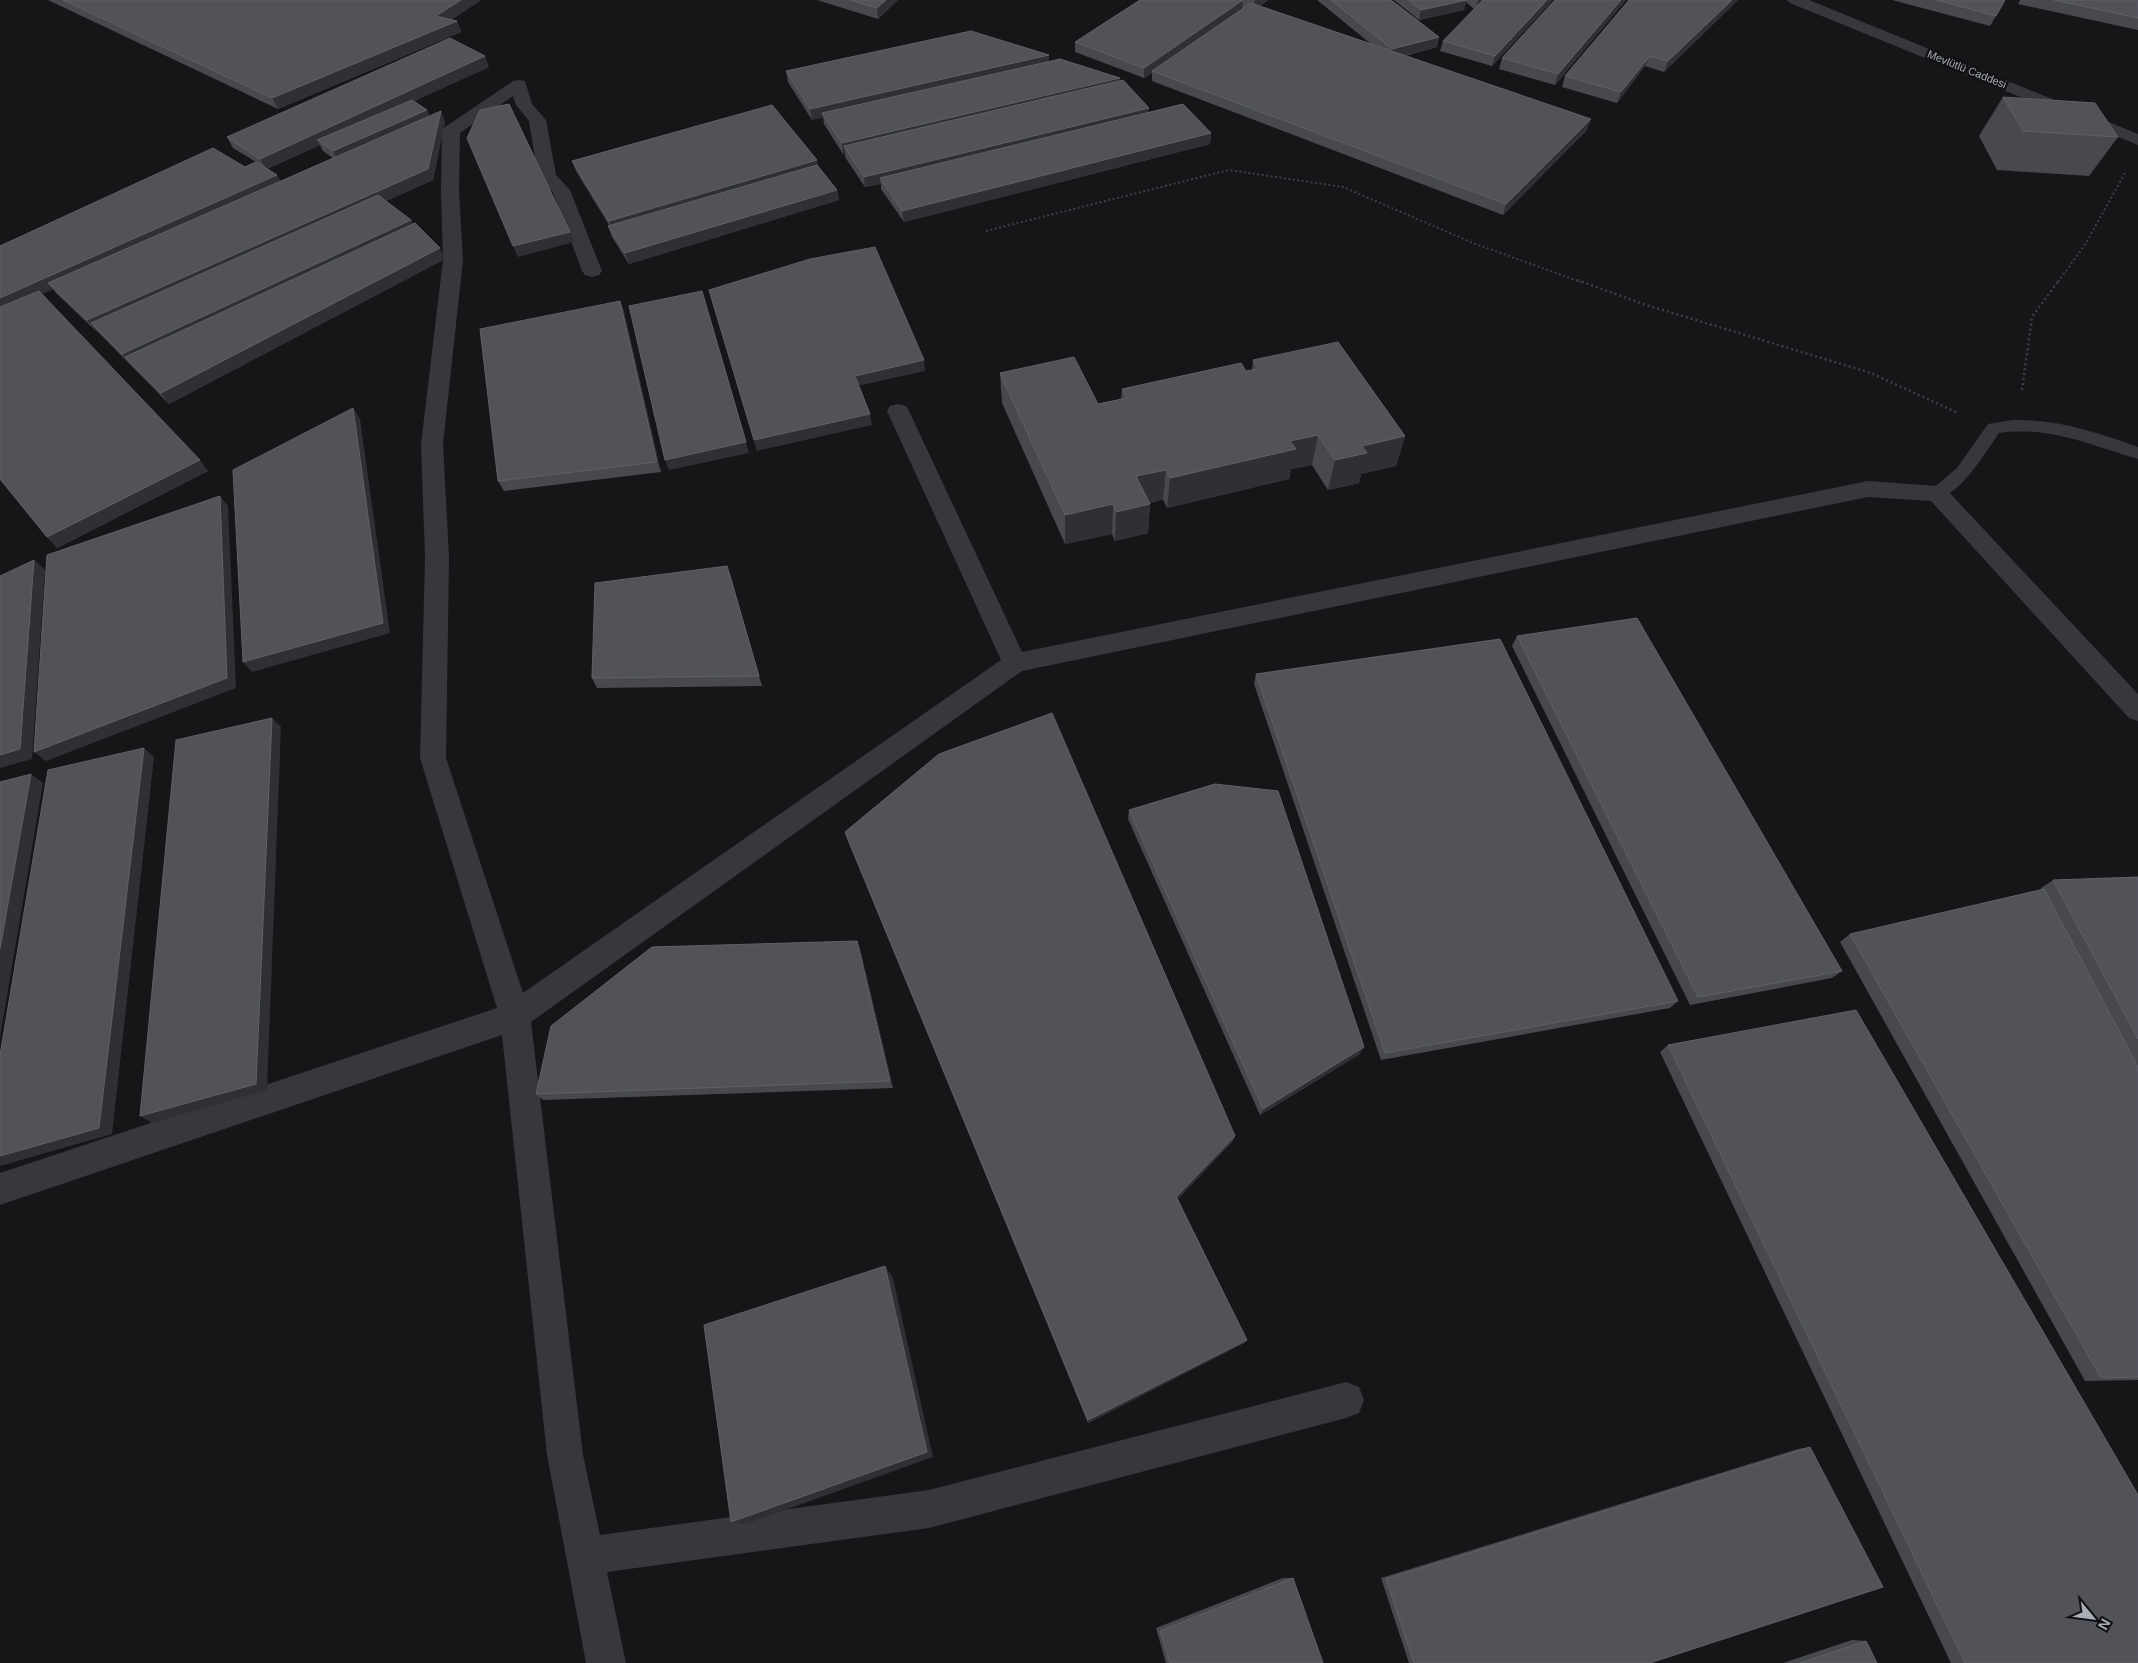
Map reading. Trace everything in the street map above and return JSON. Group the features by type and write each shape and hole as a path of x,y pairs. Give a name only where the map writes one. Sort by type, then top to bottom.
{"street":[{"name":"Mevlütlü Caddesi","path":"1795,0 2138,140"},
{"path":"592,271 561,190 547,177 537,120 524,105 519,86 451,131 450,191 453,260 432,444 437,558 433,758 515,1016 565,1455 606,1663"},
{"path":"898,411 1015,663"},
{"path":"0,1189 515,1016 1015,663 1868,489 1937,494 2138,712"},
{"path":"586,1556 929,1508 1346,1400"}],"lane":[{"path":"1937,494 1963,472 1994,428 2013,424 2052,426 2138,453"}],"path":[{"path":"986,231 1229,170 1342,187 1472,243 1646,305 1871,373 1936,404 1994,428 2024,388 2032,317 2086,242 2129,167"}],"building":[{"path":"63,0 461,0 436,16 457,21 272,98"},
{"path":"850,0 886,0 877,8"},
{"path":"1140,0 1243,0 1144,68 1075,42"},
{"path":"1331,0 1391,0 1439,37 1392,49"},
{"path":"1409,0 1467,0 1421,10"},
{"path":"1483,0 1547,0 1495,56 1443,41"},
{"path":"1555,0 1621,0 1558,74 1502,58"},
{"path":"1629,0 1732,0 1668,61 1650,56 1621,92 1565,76"},
{"path":"1937,0 2005,0 1996,16"},
{"path":"2054,0 2138,0 2138,18"},
{"path":"1251,3 1591,119 1506,204 1152,71"},
{"path":"971,31 1049,55 810,109 786,71"},
{"path":"450,38 485,56 260,159 227,137"},
{"path":"1060,59 1120,78 842,143 822,113"},
{"path":"1123,80 1149,108 864,177 844,146"},
{"path":"2003,97 2095,103 2118,137 2023,131"},
{"path":"412,100 427,110 333,151 317,140"},
{"path":"509,104 570,232 513,246 467,138 480,110"},
{"path":"1183,104 1211,133 902,211 880,178"},
{"path":"772,105 817,160 609,221 572,161"},
{"path":"441,111 428,169 87,320 48,283"},
{"path":"213,148 245,167 256,162 277,175 0,298 0,246"},
{"path":"817,165 837,190 625,253 608,226"},
{"path":"378,195 411,220 122,354 91,323"},
{"path":"415,223 440,248 161,393 125,357"},
{"path":"875,247 924,360 855,376 870,414 754,440 709,290 810,259"},
{"path":"39,291 200,460 47,537 0,479 0,307"},
{"path":"702,291 746,442 665,460 629,306"},
{"path":"620,301 657,462 498,481 480,329"},
{"path":"1338,342 1405,436 1362,446 1367,453 1335,460 1318,435 1290,441 1296,449 1170,478 1166,470 1136,476 1150,504 1116,512 1113,504 1065,515 1000,373 1074,357 1098,404 1127,398 1122,389 1241,363 1246,371 1259,369 1253,360"},
{"path":"353,408 383,623 243,662 233,470"},
{"path":"220,496 227,678 34,752 47,555"},
{"path":"34,560 20,749 0,755 0,576"},
{"path":"727,566 759,676 592,678 595,583"},
{"path":"1637,618 1842,971 1698,997 1517,636"},
{"path":"1500,639 1678,1001 1385,1053 1256,674"},
{"path":"1052,713 1235,1136 1176,1197 1247,1340 1088,1420 845,832 939,754"},
{"path":"272,718 256,1084 140,1116 176,740"},
{"path":"144,748 99,1128 0,1156 0,1055 48,770"},
{"path":"31,774 0,949 0,782"},
{"path":"1215,784 1278,791 1364,1047 1263,1109 1129,810"},
{"path":"2138,877 2138,1039 2053,880"},
{"path":"2044,889 2138,1067 2138,1377 2101,1378 1850,934"},
{"path":"857,941 890,1081 536,1094 551,1026 652,947"},
{"path":"1856,1010 2138,1495 2138,1663 1965,1663 1668,1045"},
{"path":"885,1266 927,1452 731,1522 704,1325"},
{"path":"1810,1447 1883,1587 1650,1663 1414,1663 1386,1579"},
{"path":"1293,1578 1323,1663 1170,1663 1160,1631"},
{"path":"1866,1641 1877,1663 1800,1663"}]}
